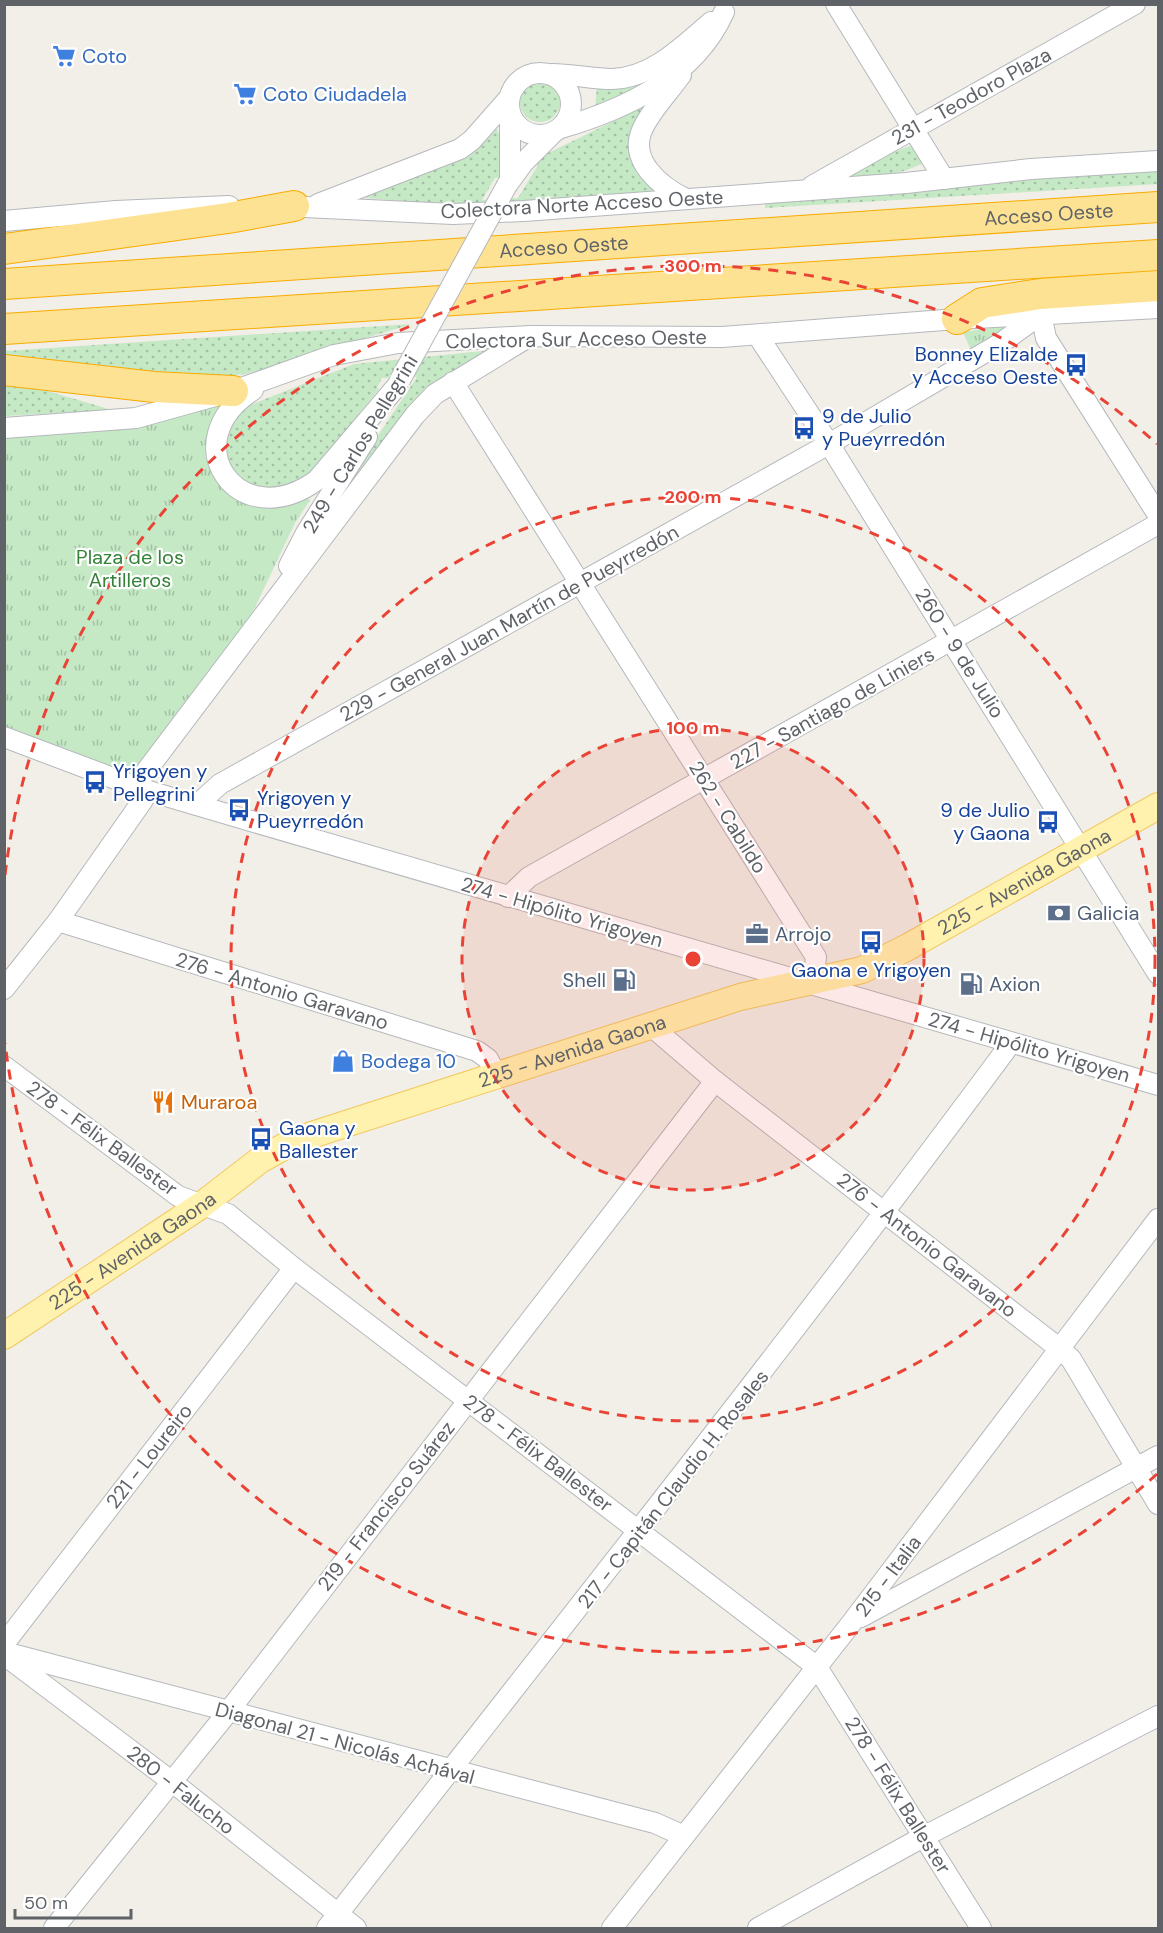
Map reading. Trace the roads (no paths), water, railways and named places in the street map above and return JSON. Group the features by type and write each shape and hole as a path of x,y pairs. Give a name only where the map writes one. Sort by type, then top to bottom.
{"highway":[{"path":"4,249 302,206"},
{"name":"Acceso Oeste","path":"4,284 1158,207"},
{"path":"4,329 1158,255"},
{"path":"957,319 982,303 994,301 1040,294 1158,286"},
{"path":"4,370 154,387 233,391"}],"main road":[{"name":"225 - Avenida Gaona","path":"4,1336 203,1204 260,1160 296,1140 740,997 862,970 1083,850 1158,806"}],"street":[{"path":"836,4 944,179"},
{"name":"231 - Teodoro Plaza","path":"807,189 1135,4"},
{"name":"249 - Carlos Pellegrini","path":"264,614 306,532 374,427 508,182 557,130 617,108 689,63 714,33 727,8"},
{"name":"249 - Carlos Pellegrini","path":"552,74 612,79 633,75 662,62 727,8"},
{"path":"686,199 667,190 655,179 645,166 639,142 642,129 689,63"},
{"path":"302,206 460,149 509,107 517,82 526,75 537,72 552,74 570,92 570,111 557,130 536,136 525,132 509,107"},
{"name":"249 - Carlos Pellegrini","path":"508,182 509,107"},
{"name":"Colectora Norte Acceso Oeste","path":"4,221 177,207 302,206 453,214 944,179 1030,169 1158,162"},
{"name":"Colectora Sur Acceso Oeste","path":"4,428 136,418 233,391 334,355 398,343 530,336 664,339 758,336 957,319 1158,308"},
{"path":"1041,315 1046,338 1158,515"},
{"name":"229 - General Juan Martín de Pueyrredón","path":"197,805 220,784 829,444 1001,343 1041,315"},
{"path":"453,382 530,336"},
{"name":"260 - 9 de Julio","path":"758,336 829,444 1158,974"},
{"path":"274,376 232,405 219,424 216,434 216,455 230,482 245,493 260,499 289,496 317,480 398,383"},
{"name":"249 - Carlos Pellegrini","path":"4,989 58,921 144,800 141,778 415,415 435,394 453,382"},
{"name":"262 - Cabildo","path":"453,382 816,957 813,982"},
{"name":"227 - Santiago de Liniers","path":"508,897 530,877 1158,524"},
{"name":"274 - Hipólito Yrigoyen","path":"4,737 142,789 508,897 813,982 1011,1043 1158,1085"},
{"name":"276 - Antonio Garavano","path":"58,921 477,1051 488,1059 496,1074"},
{"name":"276 - Antonio Garavano","path":"651,1026 715,1081 886,1212 1071,1359 1158,1504"},
{"name":"217 - Capitán Claudio H. Rosales","path":"332,1922 641,1531 886,1212 1011,1043"},
{"name":"278 - Félix Ballester","path":"4,1066 178,1196 228,1214 294,1268 817,1667 981,1929"},
{"name":"219 - Francisco Suárez","path":"54,1929 228,1712 715,1081"},
{"name":"215 - Italia","path":"612,1929 853,1621 1158,1219"},
{"name":"221 - Loureiro","path":"4,1644 294,1268"},
{"path":"853,1621 1158,1456"},
{"name":"Diagonal 21 - Nicolás Achával","path":"4,1654 655,1824 684,1836"},
{"name":"280 - Falucho","path":"4,1654 171,1781 332,1922 356,1929"},
{"path":"758,1929 923,1837 1158,1716"}],"place":[{"name":"Coto","path":"64,56"},
{"name":"Coto Ciudadela","path":"245,94"},
{"name":"Bonney Elizalde y Acceso Oeste","path":"1076,365"},
{"name":"9 de Julio y Pueyrredón","path":"804,428"},
{"name":"Yrigoyen y Pellegrini","path":"95,782"},
{"name":"Yrigoyen y Pueyrredón","path":"239,810"},
{"name":"9 de Julio y Gaona","path":"1048,822"},
{"name":"Galicia","path":"1059,913"},
{"name":"Arrojo","path":"757,934"},
{"name":"Gaona e Yrigoyen","path":"871,942"},
{"name":"Shell","path":"624,980"},
{"name":"Axion","path":"971,984"},
{"name":"Bodega 10","path":"343,1061"},
{"name":"Muraroa","path":"163,1102"},
{"name":"Gaona y Ballester","path":"261,1139"}],"park label":[{"name":"Plaza de los Artilleros","path":"130,568"}]}
